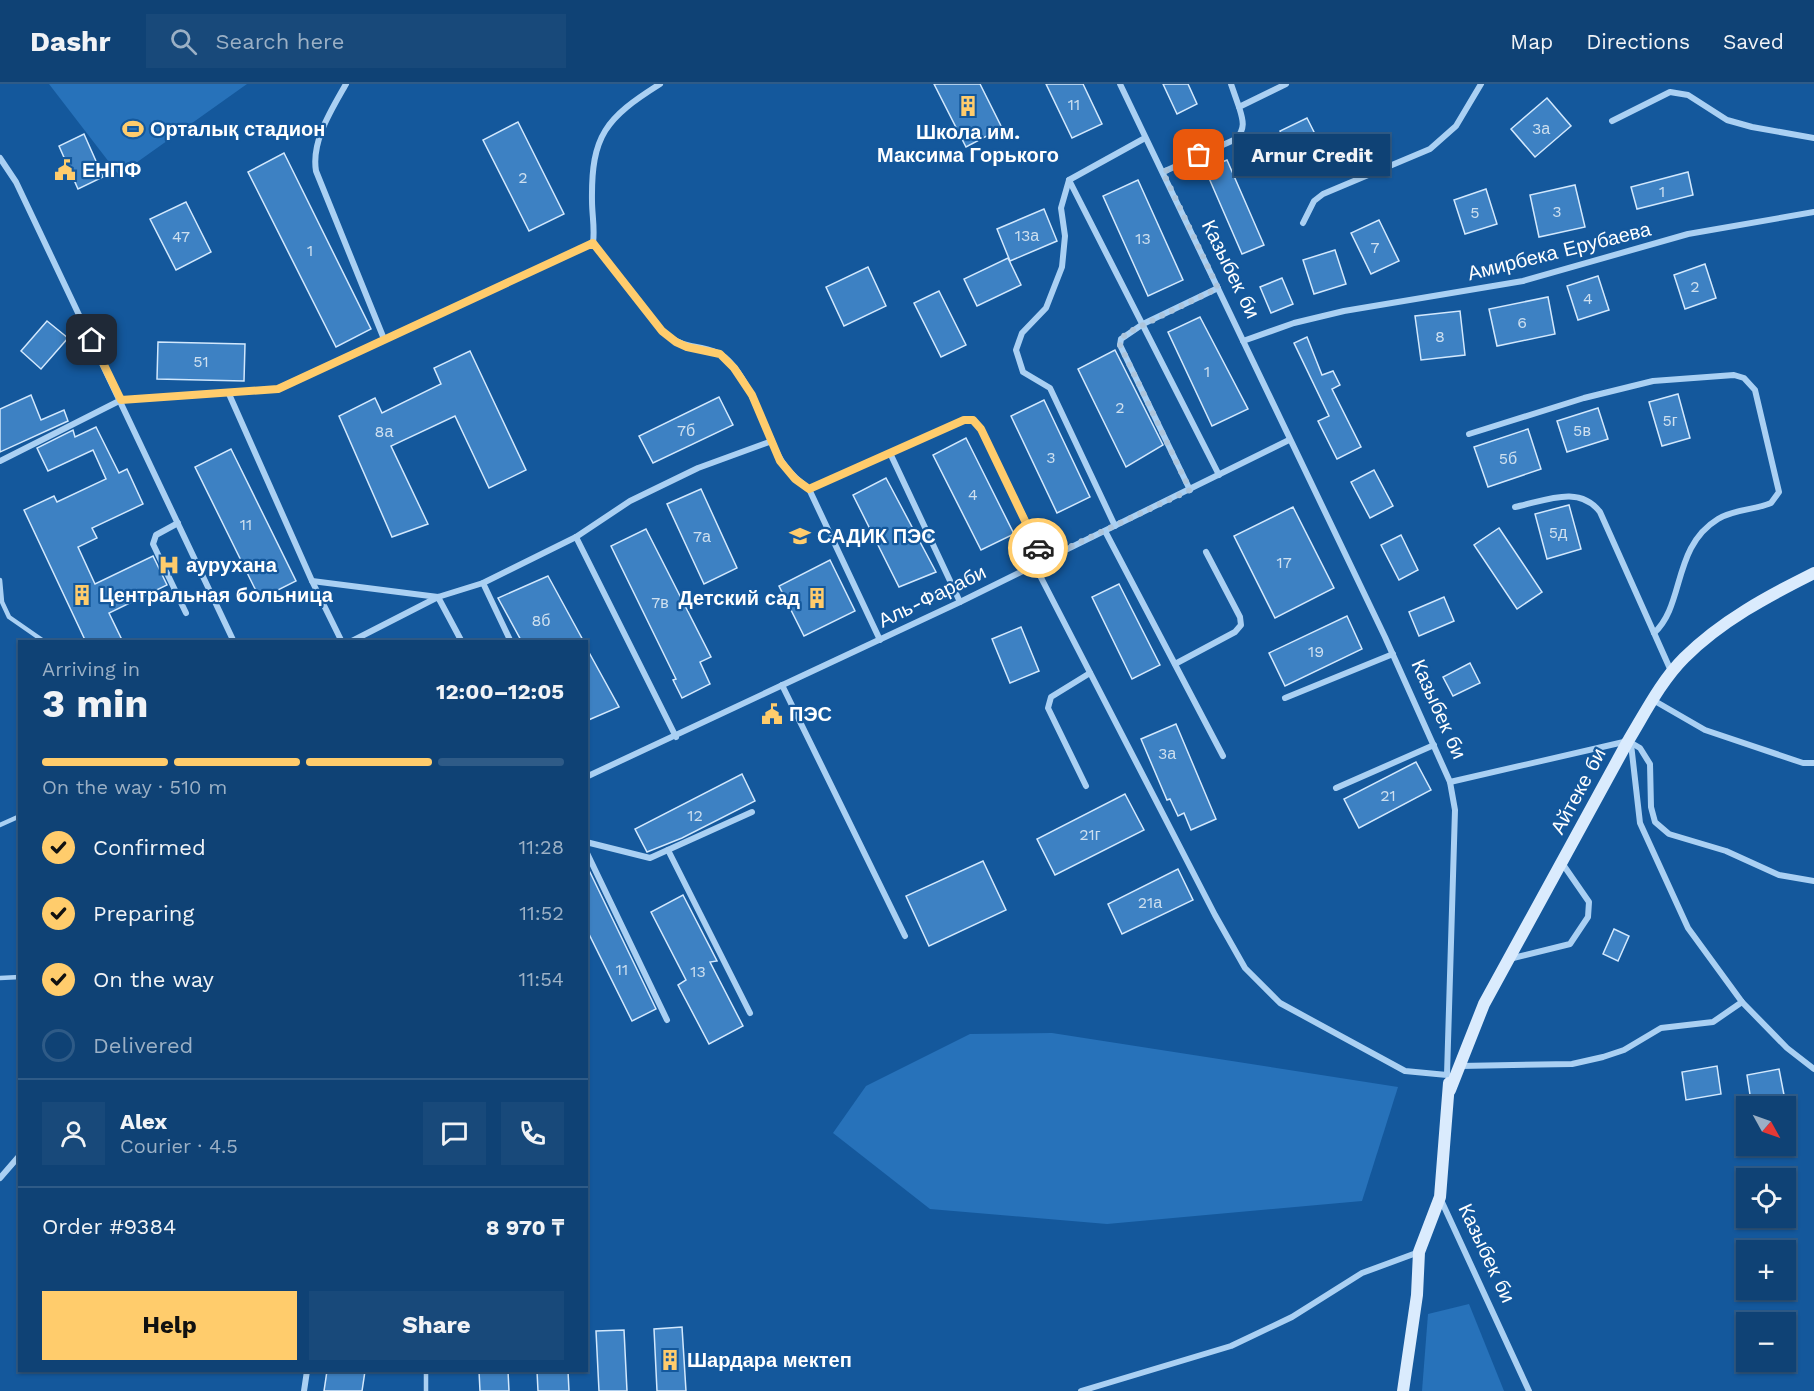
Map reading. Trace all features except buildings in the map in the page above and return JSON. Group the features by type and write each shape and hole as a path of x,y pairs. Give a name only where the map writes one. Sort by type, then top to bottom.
{"street":[{"path":"346,84 328,118 314,158 316,171 384,339"},
{"path":"660,84 613,117 596,149 592,175 595,231 593,243 662,331 687,347 720,354 734,368 752,395 783,466 809,489 880,640"},
{"name":"Казыбек би","path":"1120,84 1393,654 1450,782 1455,810 1448,1075 1450,1090 1440,1197 1529,1391"},
{"path":"1163,172 1236,139 1243,132 1243,122 1231,84"},
{"path":"1239,107 1286,84"},
{"path":"1303,223 1314,201 1323,194 1430,149 1456,126 1481,84"},
{"path":"1612,121 1670,92 1688,95 1727,120 1814,138"},
{"path":"1115,526 1050,388 1023,372 1016,350 1022,333 1046,308 1062,267 1065,236 1061,208 1069,180 1145,138"},
{"path":"0,158 15,182 121,400 233,640"},
{"path":"1069,180 1219,475"},
{"name":"Амирбека Ерубаева","path":"1244,340 1294,323 1344,311 1523,281 1688,234 1814,212"},
{"path":"0,461 121,400 278,389 593,243"},
{"path":"1190,490 1120,345 1121,339 1127,333 1218,288"},
{"path":"1469,434 1584,398 1653,381 1734,375 1750,382 1755,390 1779,492 1771,503 1720,518 1702,533 1686,558 1665,621 1654,633"},
{"path":"229,394 312,581 341,640"},
{"path":"809,489 964,420 973,420 981,429 1044,559"},
{"name":"Аль-Фараби","path":"588,776 676,737 960,602 1289,440"},
{"path":"354,640 438,597 483,583 576,537 630,501 698,468 772,441"},
{"path":"890,453 960,602"},
{"path":"1515,507 1575,495 1593,503 1600,512 1672,674"},
{"path":"178,523 156,535 153,544 186,613"},
{"path":"1105,531 1223,756"},
{"path":"576,537 676,737"},
{"path":"1175,664 1235,632 1241,624 1240,617 1206,552"},
{"path":"1034,564 1215,915 1245,968 1280,1003 1326,1030 1405,1071 1448,1075"},
{"name":"Айтеке би","path":"1450,1090 1484,1004 1653,700 1684,658 1727,623 1767,597 1814,573"},
{"path":"312,581 438,597"},
{"path":"483,583 510,640"},
{"path":"438,597 461,640"},
{"path":"1285,698 1393,654"},
{"path":"1086,786 1048,708 1048,703 1051,697 1090,673"},
{"path":"782,685 905,936"},
{"path":"1653,700 1705,730 1803,763 1814,763"},
{"path":"1629,742 1640,823 1688,928 1742,1002 1787,1048 1814,1069"},
{"path":"1450,782 1629,742 1640,748 1650,764 1655,822 1669,834 1726,851 1779,874 1814,881"},
{"path":"1336,788 1434,745"},
{"path":"588,843 641,858 650,858 752,812"},
{"path":"668,850 750,1013"},
{"path":"588,855 667,1020"},
{"path":"1509,959 1570,944 1587,917 1589,902 1562,863"},
{"path":"1460,1066 1572,1064 1603,1058 1624,1050 1661,1028 1713,1022 1742,1002"},
{"path":"0,1178 18,1157"},
{"path":"1403,1391 1417,1295 1419,1252 1440,1197"},
{"path":"1081,1391 1231,1346 1293,1317 1362,1273 1419,1252"},
{"path":"304,1391 307,1372"}],"lane":[{"path":"0,580 2,602 9,616 42,640"},
{"path":"0,825 18,817"},
{"path":"0,978 18,977"},
{"path":"426,1372 426,1391"}],"shaded area":[{"name":"Орталық стадион","path":"49,84 247,84 119,175"},
{"path":"1052,1033 1398,1087 1362,1201 1107,1224 930,1209 833,1133 866,1086 970,1034"},
{"path":"1469,1304 1504,1391 1422,1391 1428,1314"}],"way so far":[{"path":"1038,548 1044,559 1190,490 1120,345 1121,339 1127,333 1218,288 1163,172 1199,155"}],"place":[{"name":"Школа им. Максима Горького","path":"968,106"},
{"name":"Орталық стадион","path":"133,129"},
{"name":"Arnur Credit","path":"1199,155"},
{"name":"ЕНПФ","path":"65,170"},
{"name":"САДИК ПЭС","path":"800,536"},
{"name":"аурухана","path":"169,565"},
{"name":"Центральная больница","path":"82,595"},
{"name":"Детский сад","path":"817,598"},
{"name":"ПЭС","path":"772,714"},
{"name":"Шардара мектеп","path":"670,1360"}],"route":[{"path":"92,340 121,400 278,389 593,243 662,331 687,347 720,354 734,368 752,395 780,461 795,479 809,489 964,420 973,420 981,429 1038,548"}]}
